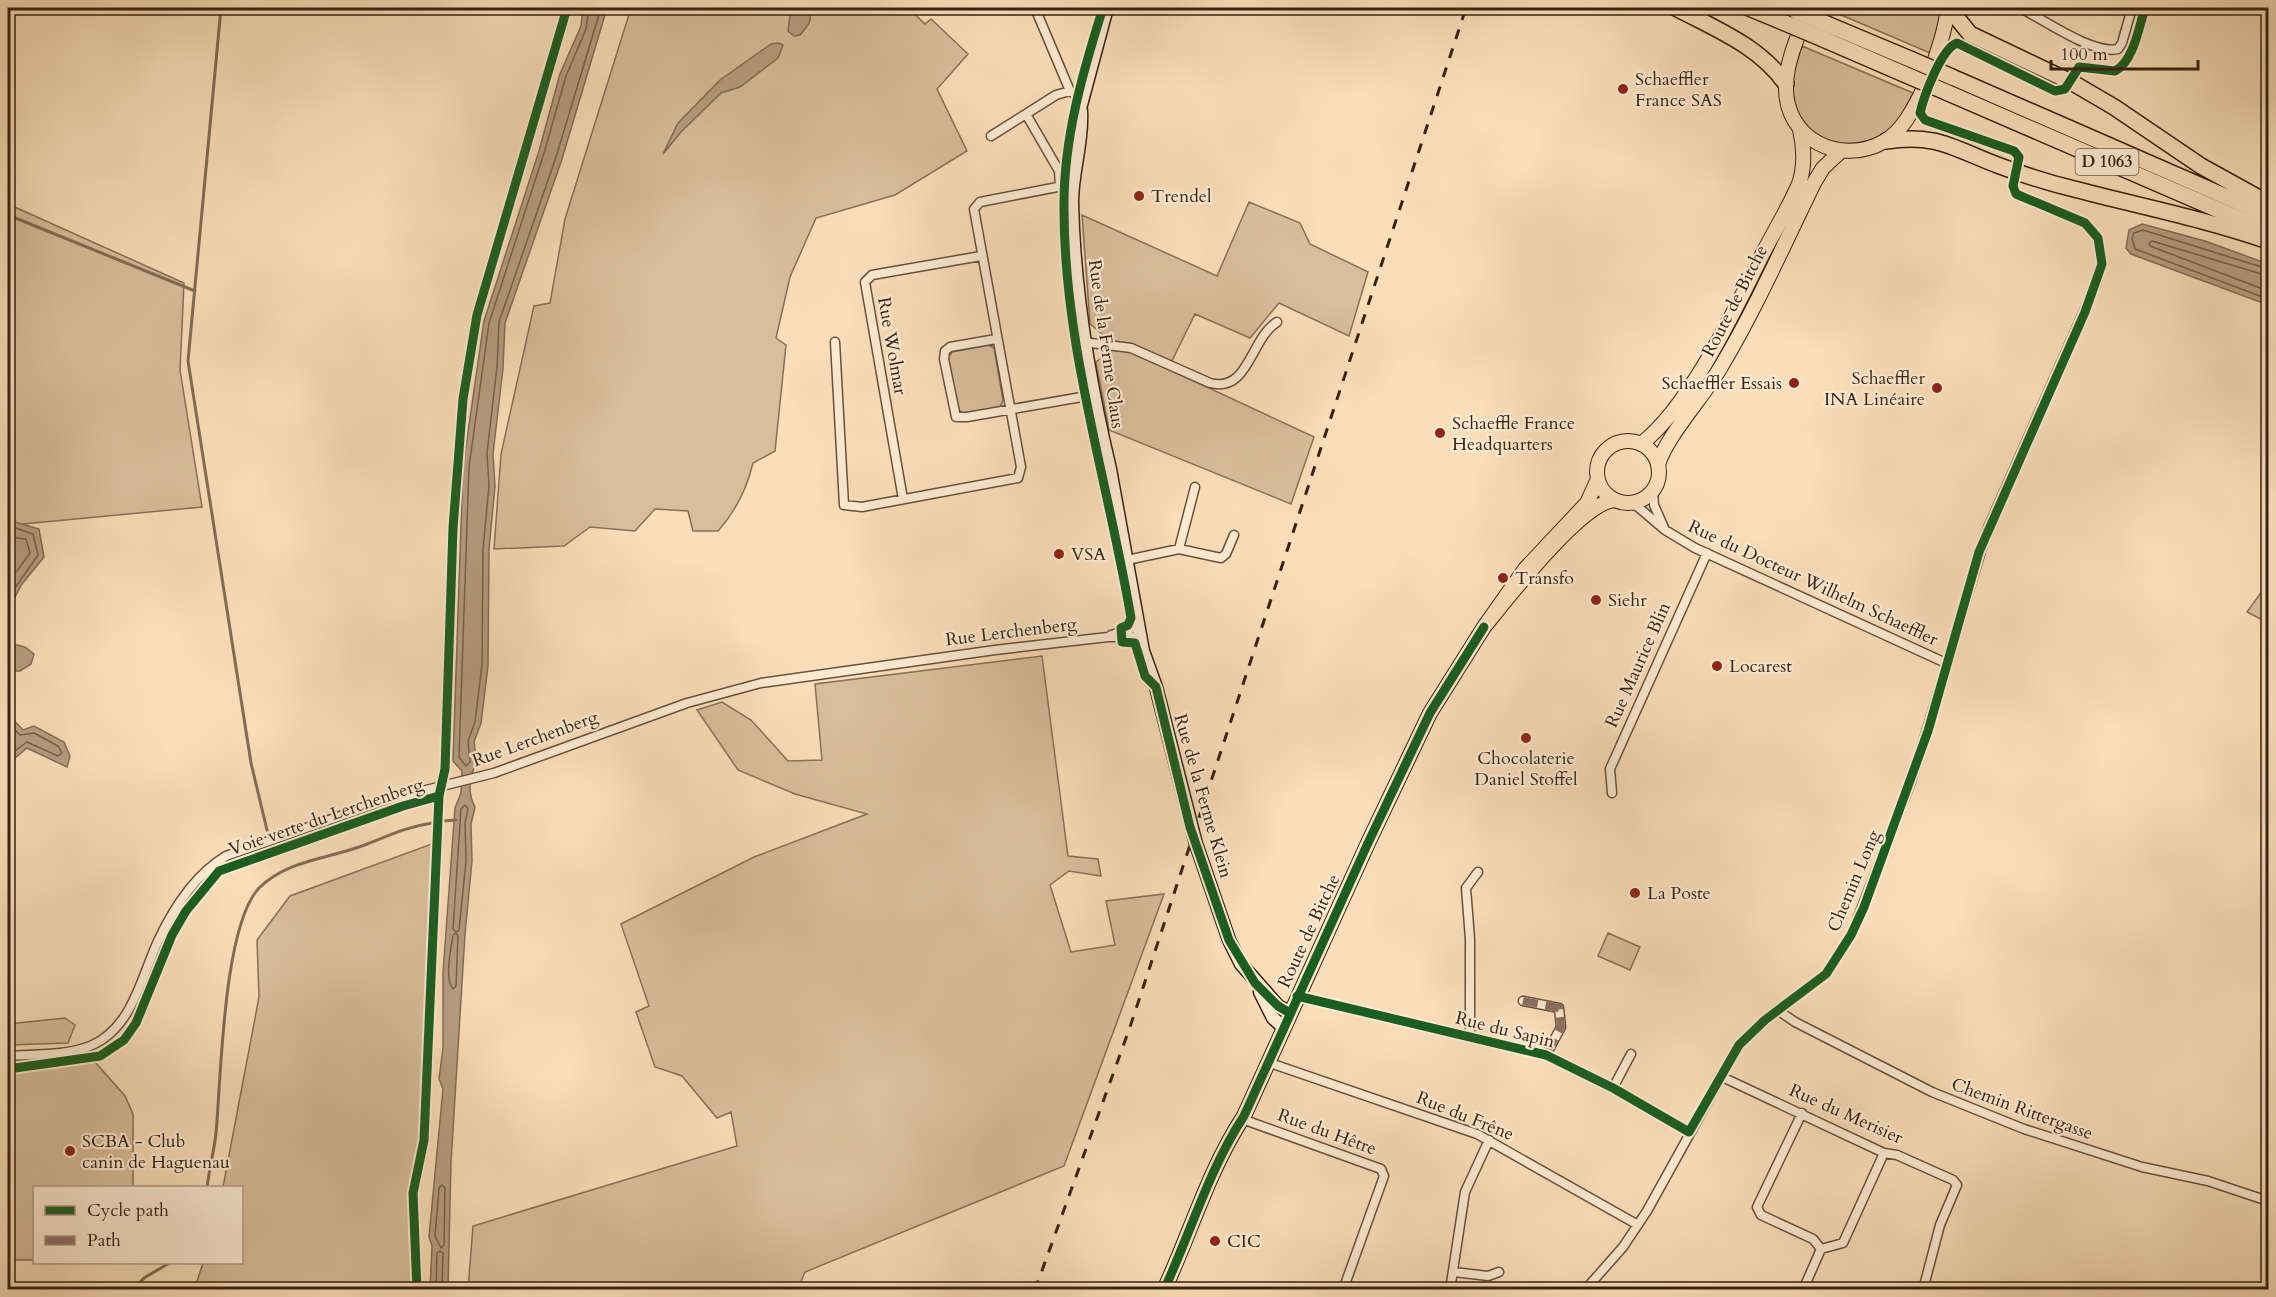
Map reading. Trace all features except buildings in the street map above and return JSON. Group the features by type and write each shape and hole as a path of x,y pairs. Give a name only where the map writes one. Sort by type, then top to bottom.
{"highway":[{"path":"1676,8 1756,51 1786,84"},
{"name":"D 1063","path":"1749,8 1796,13 1904,74 1949,85 2268,215"},
{"path":"1949,8 1970,34 2071,82 2114,107 2201,166 2268,203"},
{"name":"D 1063","path":"1826,32 1910,59 1949,85 2268,231"},
{"path":"1886,141 1907,137 1938,140 1999,166 2073,189 2198,218 2268,241"}],"main road":[{"path":"1800,130 1815,142 1840,152 1863,149 1886,141 1905,121 1929,74 1944,32 1949,8"},
{"name":"Route de Bitche","path":"1641,444 1657,432 1677,406 1734,311 1799,183 1804,157 1800,130 1791,115 1786,84 1796,13"},
{"name":"Route de Bitche","path":"1658,465 1666,447 1711,384 1748,320 1819,174 1840,152"},
{"path":"1622,442 1641,444 1652,453 1658,465 1658,478 1653,490 1645,498 1629,503 1614,500 1604,491 1598,479 1599,462 1608,449 1622,442"},
{"name":"Route de Bitche","path":"1164,1290 1186,1242 1197,1210 1242,1119 1430,713 1484,627 1525,569 1587,503 1598,479"},
{"name":"Route de Bitche","path":"1484,627 1564,537 1591,512 1614,500"}],"street":[{"path":"1035,8 1070,91 1082,106"},
{"name":"Rue de la Ferme Claus","path":"1107,8 1082,106 1082,126 1074,168 1066,185 1083,342 1127,560 1139,632"},
{"path":"2020,8 2085,43 2111,50 2120,47 2132,8"},
{"path":"991,136 1056,95 1070,91"},
{"path":"835,342 844,505 862,507 1018,478 1022,471 974,214 977,203 1066,185 1026,114"},
{"name":"Rue Wolmar","path":"903,499 865,282 872,275 981,256"},
{"name":"Chemin Long","path":"1585,1290 1623,1247 1638,1225 1720,1076 1747,1035 1826,974 1851,935 1911,782 1988,528 2096,284"},
{"path":"1083,342 1131,348 1210,383 1223,385 1238,378 1258,339 1277,322"},
{"path":"996,339 950,347 945,351 952,409 959,418 1093,395"},
{"path":"1179,549 1195,487"},
{"name":"Rue du Docteur Wilhelm Schaeffler","path":"1653,490 1654,505 1665,530"},
{"name":"Rue du Docteur Wilhelm Schaeffler","path":"1629,503 1642,510 1665,530 1707,553 1948,663"},
{"path":"1127,560 1179,549 1221,558 1226,554 1234,535"},
{"name":"Rue Maurice Blin","path":"1612,793 1610,770 1707,553"},
{"name":"Rue Lerchenberg","path":"8,1056 80,1049 100,1041 114,1031 126,1016 172,916 198,880 215,862 226,856 377,803 459,784 687,703 761,683 1139,632"},
{"name":"Rue de la Ferme Klein","path":"1139,632 1196,844 1229,940 1273,1018 1283,1027"},
{"path":"1470,1037 1470,939 1466,888 1478,872"},
{"name":"Rue de la Ferme Klein","path":"1255,983 1278,1006 1290,1013"},
{"name":"Rue du Sapin","path":"1297,996 1546,1055 1613,1088 1689,1132"},
{"name":"Rue du Sapin","path":"1523,1000 1559,1008 1560,1027 1546,1055"},
{"name":"Chemin Rittergasse","path":"1779,1011 1795,1022 1932,1092 2024,1129 2119,1161 2208,1181 2268,1201"},
{"path":"1613,1088 1631,1054"},
{"name":"Rue du Frêne","path":"1268,1062 1489,1140 1638,1225"},
{"name":"Rue du Merisier","path":"1720,1076 1884,1153 1898,1155 1953,1180 1957,1185 1940,1225 1923,1290"},
{"path":"1802,1113 1757,1208 1761,1215 1813,1239 1821,1249"},
{"name":"Rue du Hêtre","path":"1242,1119 1381,1169 1384,1176 1343,1290"},
{"path":"1450,1290 1465,1191 1489,1140"},
{"path":"1821,1249 1843,1243 1884,1153"},
{"path":"1803,1290 1821,1249"},
{"path":"1454,1272 1488,1276 1499,1272"}],"shaded area":[{"path":"631,8 908,8 925,24 931,19 968,54 937,89 967,151 895,195 816,218 790,277 776,338 786,345 775,451 753,463 740,499 718,531 693,531 688,511 655,509 635,531 590,527 564,546 494,549 501,454 534,306 550,303 565,219"},
{"path":"1825,8 1942,8 1940,23 1930,53"},
{"path":"1802,46 1913,93 1897,121 1883,134 1869,141 1854,143 1839,143 1812,131 1802,120 1795,107 1792,91"},
{"path":"1249,202 1300,223 1310,244 1368,272 1349,336 1279,303 1250,338 1195,314 1168,369 1314,437 1291,504 1109,430 1096,362 1108,353 1107,338 1090,324 1082,215 1217,276"},
{"path":"8,204 184,283 180,370 202,507 23,524 8,530"},
{"path":"988,345 994,348 1003,400 1000,407 963,413 957,409 948,358 952,352"},
{"path":"2268,583 2268,623 2247,612"},
{"path":"1042,656 1068,856 1098,859 1101,876 1069,871 1050,885 1071,952 1115,945 1106,901 1164,894 1064,1166 805,1272 798,1289 468,1289 473,1226 737,1146 731,1112 717,1118 682,1076 655,1067 636,1012 649,1006 621,924 754,857 867,814 795,794 738,770 697,710 722,702 751,720 788,761 822,760 815,684"},
{"path":"437,842 412,1289 191,1289 196,1284 203,1264 243,1264 243,1186 223,1186 259,997 257,940 290,896"},
{"path":"1608,933 1640,947 1630,970 1598,956"},
{"path":"65,1018 75,1025 68,1043 8,1045 8,1024"},
{"name":"SCBA - Club canin de Haguenau","path":"95,1062 125,1096 133,1114 133,1186 33,1186 33,1260 8,1260 8,1072"}],"water":[{"path":"583,8 607,8 562,159 505,323 503,368 493,454 495,486 489,549 488,666 481,723 474,742 477,764 470,785 475,807 471,824 472,861 465,934 451,1162 448,1289 430,1289 432,1246 429,1237 443,1089 439,1079 443,1048 443,973 455,808 461,793 462,771 453,761 463,467 484,321 539,151 560,74 581,26"},
{"path":"791,8 808,8 810,12 809,22 800,35 794,36 788,31"},
{"path":"771,44 783,45 778,58 740,87 721,93 681,132 663,154 678,123 720,80"},
{"path":"2142,224 2205,241 2268,264 2268,305 2131,254 2126,248 2129,230"},
{"path":"15,522 39,529 44,557 22,584 8,610 8,524"},
{"path":"13,644 25,647 34,654 31,664 20,671 8,671 8,646"},
{"path":"8,714 23,730 34,726 64,742 70,756 67,767 27,748 8,764"}],"waterway":[{"path":"221,8 188,361 251,763 267,830"},
{"path":"8,215 195,291"},
{"path":"443,821 456,820"},
{"path":"207,1186 216,1133 222,1042 231,968 247,907 259,888 281,872 294,866 359,847 403,830 432,823"},
{"path":"134,1290 144,1278 168,1264"}],"railway":[{"path":"1035,1290 1130,1027 1466,8"}],"marked path":[{"path":"1523,1001 1559,1008 1561,1027 1546,1055"}],"cycle path":[{"path":"417,1290 413,1193 424,1140 439,796 445,769 453,528 463,399 477,315 567,8"},
{"path":"1103,8 1088,56 1071,129 1064,204 1066,256 1079,360 1131,618 1128,625 1121,628 1122,642 1135,643 1145,676 1156,687 1190,827 1229,940 1255,983 1278,1006 1290,1013"},
{"path":"1297,996 1546,1055 1613,1088 1689,1132 1739,1045 1765,1020 1826,974 1851,935 1864,907 1928,731 1979,552 2085,312 2102,264 2098,238 2085,223 2016,194 2013,186 2019,157 2014,151 1925,120 1920,113 1925,96 1939,63 1957,43 2055,91 2065,89 2079,67 2115,71 2127,59 2131,51 2145,8"},
{"path":"1164,1290 1210,1179 1244,1116 1368,843 1430,713 1484,627"},
{"name":"Voie verte du Lerchenberg","path":"8,1069 100,1056 124,1040 136,1023 172,935 186,911 219,871 403,806 439,796"}],"place":[{"name":"Schaeffler France SAS","path":"1623,89"},
{"name":"Trendel","path":"1139,196"},
{"name":"Schaeffler Essais","path":"1794,383"},
{"name":"Schaeffler INA Linéaire","path":"1937,388"},
{"name":"Schaeffle France Headquarters","path":"1440,433"},
{"name":"VSA","path":"1059,554"},
{"name":"Transfo","path":"1503,578"},
{"name":"Siehr","path":"1596,600"},
{"name":"Locarest","path":"1717,666"},
{"name":"Chocolaterie Daniel Stoffel","path":"1526,738"},
{"name":"La Poste","path":"1635,893"},
{"name":"SCBA - Club canin de Haguenau","path":"70,1151"},
{"name":"CIC","path":"1215,1241"}]}
